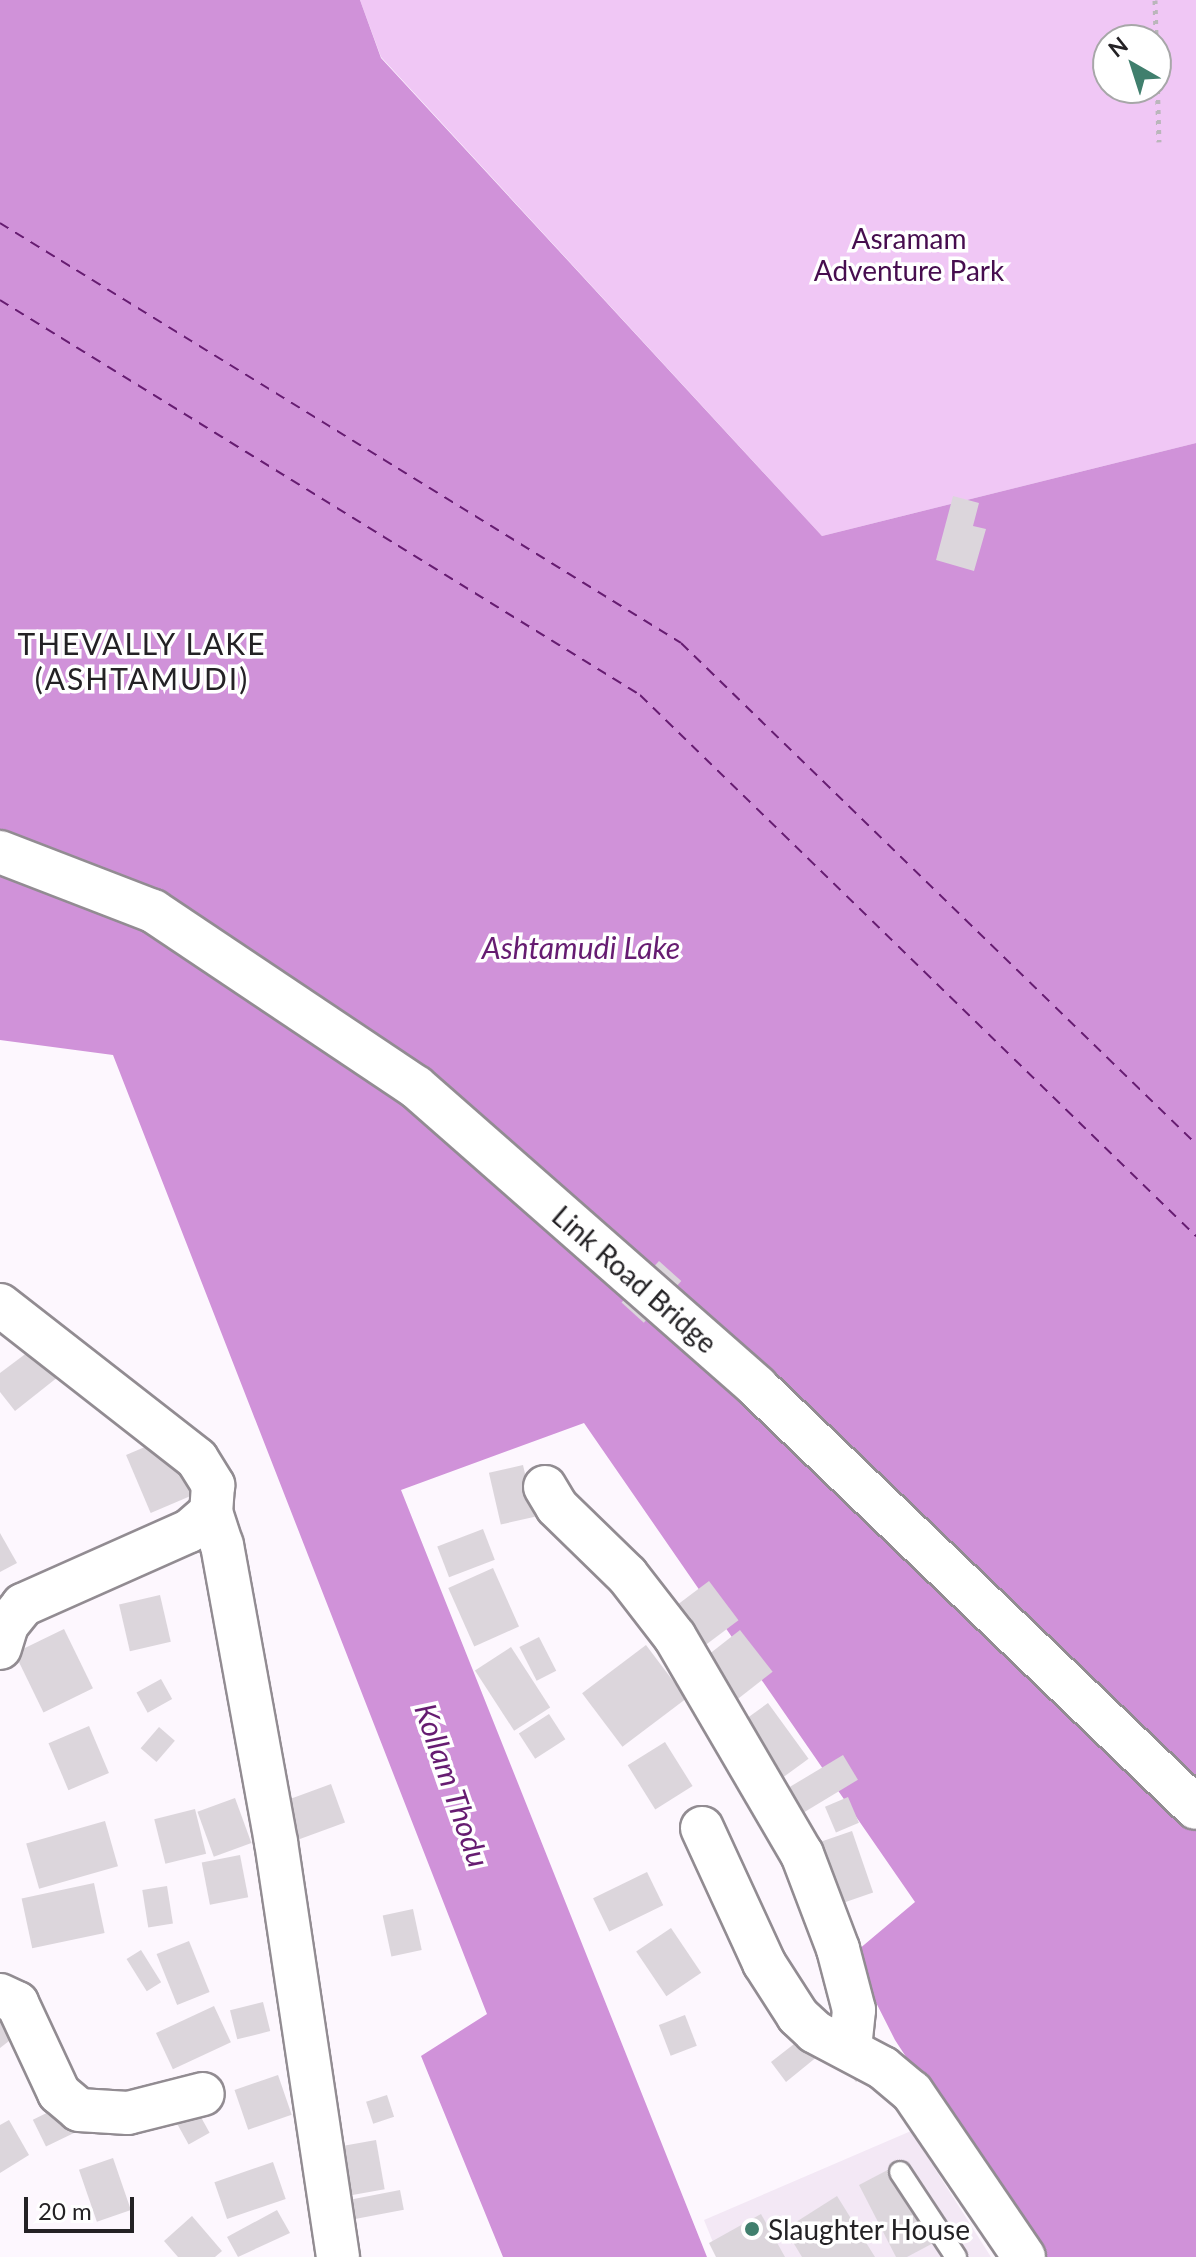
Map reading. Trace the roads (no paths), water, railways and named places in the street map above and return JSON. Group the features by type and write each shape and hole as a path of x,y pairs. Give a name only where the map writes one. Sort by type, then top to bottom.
{"street":[{"name":"Link Road Bridge","path":"0,852 153,911 416,1087 757,1387 1196,1808"},
{"path":"0,1305 197,1459 213,1485 211,1512 225,1559 276,1842 338,2257"},
{"path":"545,1487 557,1507 627,1575 675,1637 802,1854 838,1949 854,2010 850,2049"},
{"path":"0,1648 7,1625 23,1605 189,1531 211,1512"},
{"path":"702,1828 764,1963 798,2016 815,2032 850,2049 912,2092 1024,2257"},
{"path":"0,1995 17,2003 59,2093 79,2110 128,2113 203,2094"}],"lane":[{"path":"900,2172 956,2257"}],"water":[{"name":"Ashtamudi Lake","path":"0,0 360,0 381,58 822,536 1196,443 1196,2257 1037,2257 895,2040 852,1955 915,1902 584,1423 401,1490 707,2257 503,2257 421,2056 487,2014 113,1055 0,1040"}],"place":[{"name":"Slaughter House","path":"752,2229"}],"district":[{"name":"THEVALLY LAKE (ASHTAMUDI)","path":"142,660"}],"park label":[{"name":"Asramam Adventure Park","path":"909,254"}],"water label":[{"name":"Kollam Thodu","path":"453,1785"}]}
